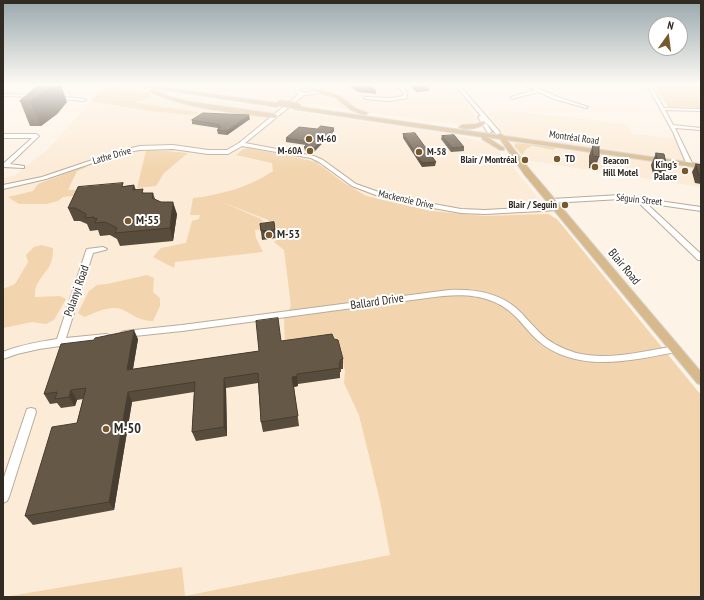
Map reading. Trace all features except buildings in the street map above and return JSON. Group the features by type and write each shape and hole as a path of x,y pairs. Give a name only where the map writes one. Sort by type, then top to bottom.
{"main road":[{"path":"256,113 275,116"},
{"name":"Montréal Road","path":"339,113 689,162 701,162"},
{"name":"Montréal Road","path":"350,113 452,129"},
{"path":"365,113 380,117"},
{"path":"452,129 475,127 483,123"},
{"path":"452,129 481,137 491,141 502,149"},
{"name":"Blair Road","path":"496,135 502,149 527,172"},
{"name":"Blair Road","path":"496,135 701,380"},
{"name":"Montréal Road","path":"689,162 701,166"}],"street":[{"path":"241,144 279,113"},
{"name":"Blair Road","path":"478,113 483,123 496,135"},
{"name":"Blair Road","path":"480,113 496,135"},
{"path":"664,113 689,162"},
{"path":"672,126 701,129"},
{"path":"3,136 36,136 4,165"},
{"name":"Lathe Drive","path":"3,187 44,178 121,152 140,148 173,147 208,152 224,152 241,144"},
{"name":"Mackenzie Drive","path":"241,144 312,157 321,161 364,190 389,198 445,210 485,212 555,204"},
{"path":"4,165 22,167"},
{"name":"Séguin Street","path":"555,204 620,197 701,209"},
{"path":"642,200 643,204 701,258"},
{"name":"Polanyi Road","path":"60,343 90,251 103,249"},
{"name":"Ballard Drive","path":"60,343 427,295 468,292 496,299 512,309 538,336 555,348 576,356 595,359 611,359 676,349"},
{"path":"3,356 12,351 60,343"},
{"path":"3,497 31,412"}],"shaded area":[{"path":"80,113 304,113 433,131 487,142 504,156 701,399 701,597 3,597 3,178 14,176 47,150"},
{"path":"170,113 199,114 190,115"},
{"path":"372,113 473,113 478,123 466,125"},
{"path":"487,113 530,113 626,124 633,134 682,139 693,167 701,169 701,187 525,160"},
{"path":"516,143 555,147 555,149 553,150 532,146 526,149 522,155 514,146"},
{"path":"248,148 316,162 341,181 366,196 400,204 431,211 485,216 548,214 557,219 701,395 701,597 4,597 182,567 185,596 390,555 380,501 359,415 344,383 345,371 337,339 285,346 284,319 291,306 284,250 274,242 278,239 278,229 268,220 222,202 261,219 269,228 255,230 256,238 263,252 175,262 174,268 153,257 161,248 186,243 192,221 199,219 200,215 190,215 193,198 214,195 245,186 273,171 272,163 236,155 243,149"},
{"path":"146,151 188,153 164,173 156,186 137,188"},
{"path":"83,167 87,167 77,171 68,190 92,189 89,194 63,197 58,201 47,204 19,204 8,197 33,191 38,184"},
{"path":"41,245 53,248 53,255 50,266 38,282 35,290 35,297 60,296 66,299 54,320 46,324 32,322 3,328 3,289 15,284 28,262 26,255 34,247"},
{"path":"147,275 154,278 153,292 160,298 160,306 153,321 139,319 121,309 116,308 102,310 84,317 78,313 89,291 97,285"}],"place":[{"name":"M-60","path":"309,139"},
{"name":"M-60A","path":"310,151"},
{"name":"M-58","path":"419,152"},
{"name":"TD","path":"557,159"},
{"name":"Blair / Montréal","path":"525,160"},
{"name":"Beacon Hill Motel","path":"595,167"},
{"name":"King's Palace","path":"685,171"},
{"name":"Blair / Seguin","path":"565,205"},
{"name":"M-55","path":"128,221"},
{"name":"M-53","path":"269,235"},
{"name":"M-50","path":"106,429"}]}
